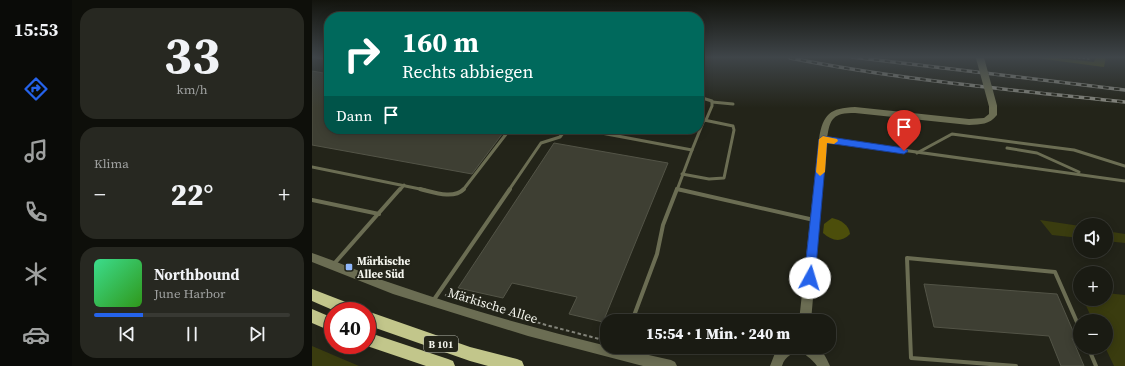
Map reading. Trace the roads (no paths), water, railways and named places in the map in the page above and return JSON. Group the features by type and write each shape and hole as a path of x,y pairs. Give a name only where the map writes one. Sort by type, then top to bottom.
{"highway":[{"path":"312,295 329,302"},
{"path":"312,316 324,321"},
{"name":"B 101","path":"376,321 470,354 517,366"},
{"name":"B 101","path":"376,342 448,366"}],"street":[{"path":"806,314 823,139 827,119 834,112 840,110 855,110 956,122 986,121 993,115 993,106 984,74"},
{"name":"Märkische Allee","path":"312,257 381,285 499,323 600,346"},
{"name":"Märkische Allee","path":"631,354 671,366"},
{"path":"776,366 781,354"},
{"path":"816,354 824,366"}],"lane":[{"path":"704,98 712,102 733,104"},
{"path":"682,174 720,180 724,178 734,130 733,126 728,124 706,120 712,102"},
{"path":"312,167 450,195 462,191 506,134"},
{"path":"433,302 541,143 562,134"},
{"path":"607,134 692,150"},
{"path":"635,314 657,254 663,225 698,134"},
{"path":"917,153 952,134 1074,150 1125,166"},
{"path":"823,139 1125,181"},
{"path":"1007,148 1037,153 1083,174"},
{"path":"332,266 404,185"},
{"path":"677,189 816,221"},
{"path":"312,200 379,214"},
{"path":"1016,366 911,358 907,258 1055,272 1073,314"},
{"path":"1091,354 1096,366"}],"railway":[{"path":"888,74 999,89 1125,102"},
{"path":"993,74 1125,90"}],"place":[{"name":"Märkische Allee Süd","path":"349,267"}]}
